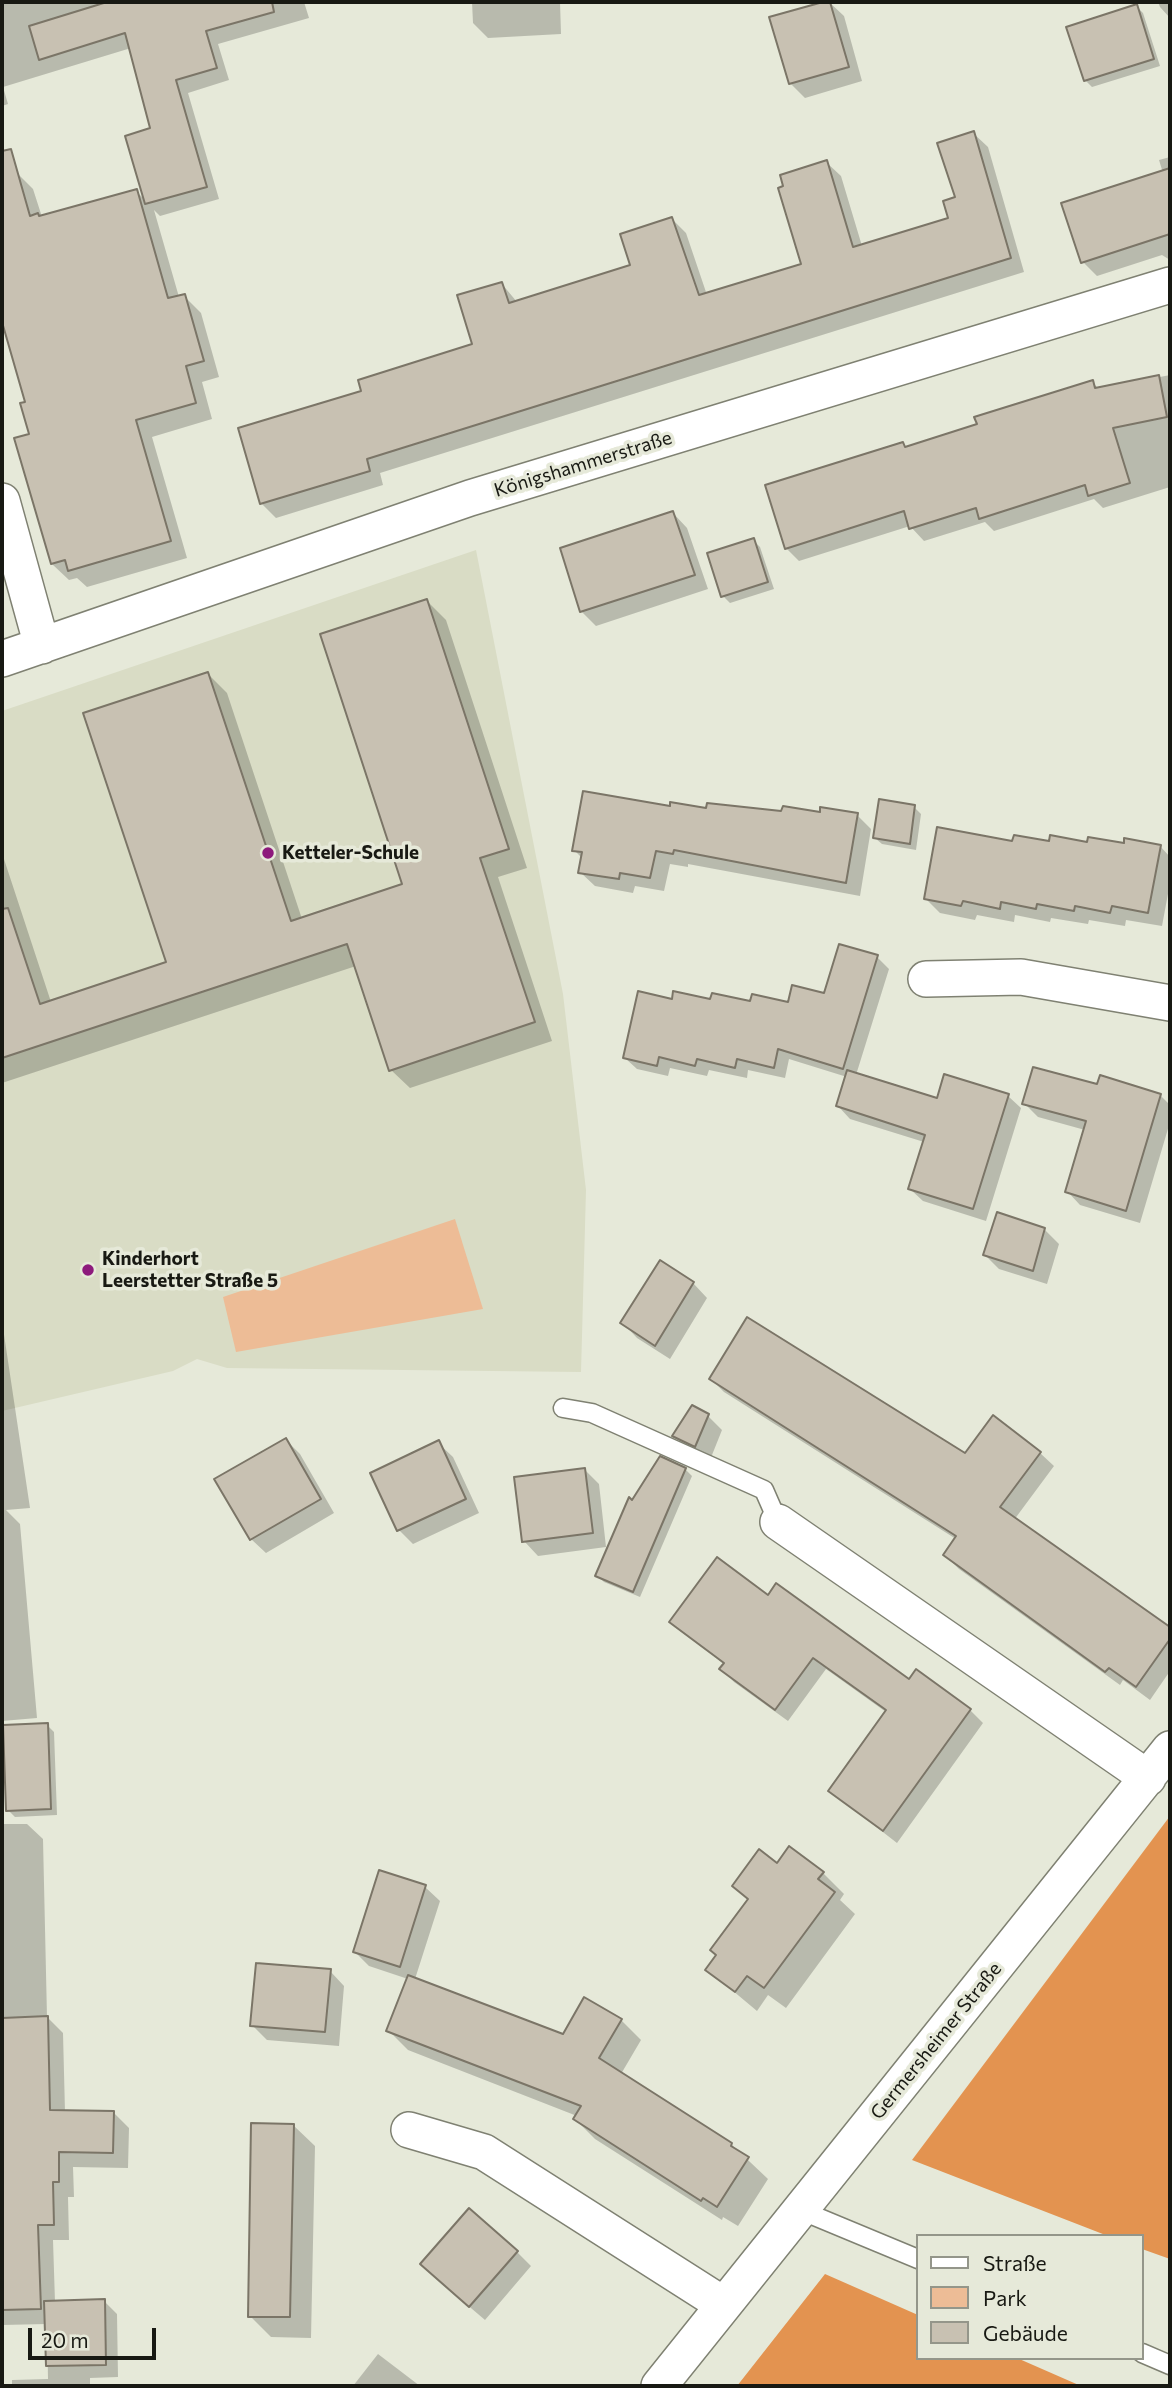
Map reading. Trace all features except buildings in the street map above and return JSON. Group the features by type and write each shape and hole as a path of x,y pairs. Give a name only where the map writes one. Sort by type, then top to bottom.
{"street":[{"name":"Königshammerstraße","path":"2,659 470,498 1170,285"},
{"path":"2,501 42,646"},
{"path":"926,979 1021,977 1170,1003"},
{"path":"778,1522 1148,1778"},
{"name":"Germersheimer Straße","path":"659,2386 1170,1749"},
{"path":"409,2130 484,2152 724,2305"}],"lane":[{"path":"564,1408 592,1413 764,1490 778,1522"},
{"path":"800,2210 916,2258"},
{"path":"1144,2354 1170,2365"}],"shaded area":[{"name":"Ketteler-Schule","path":"476,550 563,994 586,1190 581,1372 227,1368 197,1359 173,1371 2,1411 2,711"},
{"path":"1170,1816 1170,2259 1144,2250 1144,2234 1103,2234 912,2160"},
{"path":"825,2274 916,2314 916,2360 1022,2360 1081,2386 737,2386"}],"green space":[{"path":"455,1219 483,1309 236,1352 223,1297"}],"place":[{"name":"Ketteler-Schule","path":"268,853"},
{"name":"Kinderhort Leerstetter Straße 5","path":"88,1270"}]}
